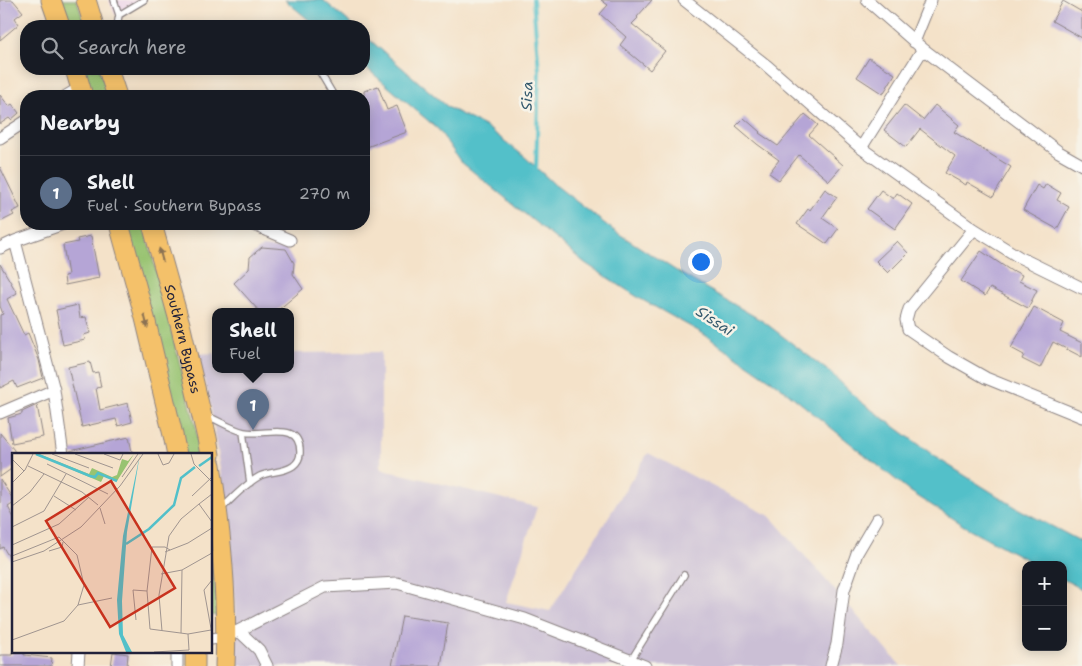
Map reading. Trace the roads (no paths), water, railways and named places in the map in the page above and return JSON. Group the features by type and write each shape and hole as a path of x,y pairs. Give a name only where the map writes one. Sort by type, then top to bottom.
{"highway":[{"path":"51,0 58,20"},
{"path":"86,0 92,20"},
{"path":"76,75 77,90"},
{"path":"110,75 115,90"},
{"path":"121,230 145,318 176,453"},
{"name":"Southern Bypass","path":"154,230 180,324 210,453"},
{"path":"212,472 226,592 226,666"}],"street":[{"path":"684,0 766,65 861,148 974,229 1019,257 1082,288"},
{"path":"867,0 914,42 1059,152 1082,165"},
{"path":"914,42 931,0"},
{"path":"861,148 924,49"},
{"path":"0,138 20,125"},
{"path":"974,229 909,309 906,320 908,329 949,357 986,378 1082,417"},
{"path":"0,248 46,230"},
{"path":"266,230 290,240"},
{"path":"15,241 54,390 63,453"},
{"path":"0,412 54,390"},
{"path":"831,666 837,644 844,590 857,553 877,519"},
{"path":"226,636 325,587 397,583 525,620 645,666"},
{"path":"226,636 259,650 267,666"}],"lane":[{"path":"114,0 119,15 118,20"},
{"path":"119,15 144,0"},
{"path":"322,75 330,90"},
{"path":"201,413 243,432 286,432 295,437 299,442 300,452 296,464 288,469 261,476 250,482 218,512"},
{"path":"243,432 250,482"},
{"path":"631,660 684,575"}],"water":[{"path":"285,0 323,0 347,20 309,20"},
{"name":"Sissai","path":"370,40 449,108 488,128 525,157 554,184 613,230 675,270 764,322 831,373 861,402 940,460 1017,508 1082,542 1082,589 1067,581 1067,561 1030,561 964,526 911,492 778,385 702,333 639,298 585,263 460,161 439,130 370,71"}],"waterway":[{"name":"Sisa","path":"533,0 539,70 536,170"}],"place":[{"name":"Shell","path":"253,430"}]}
